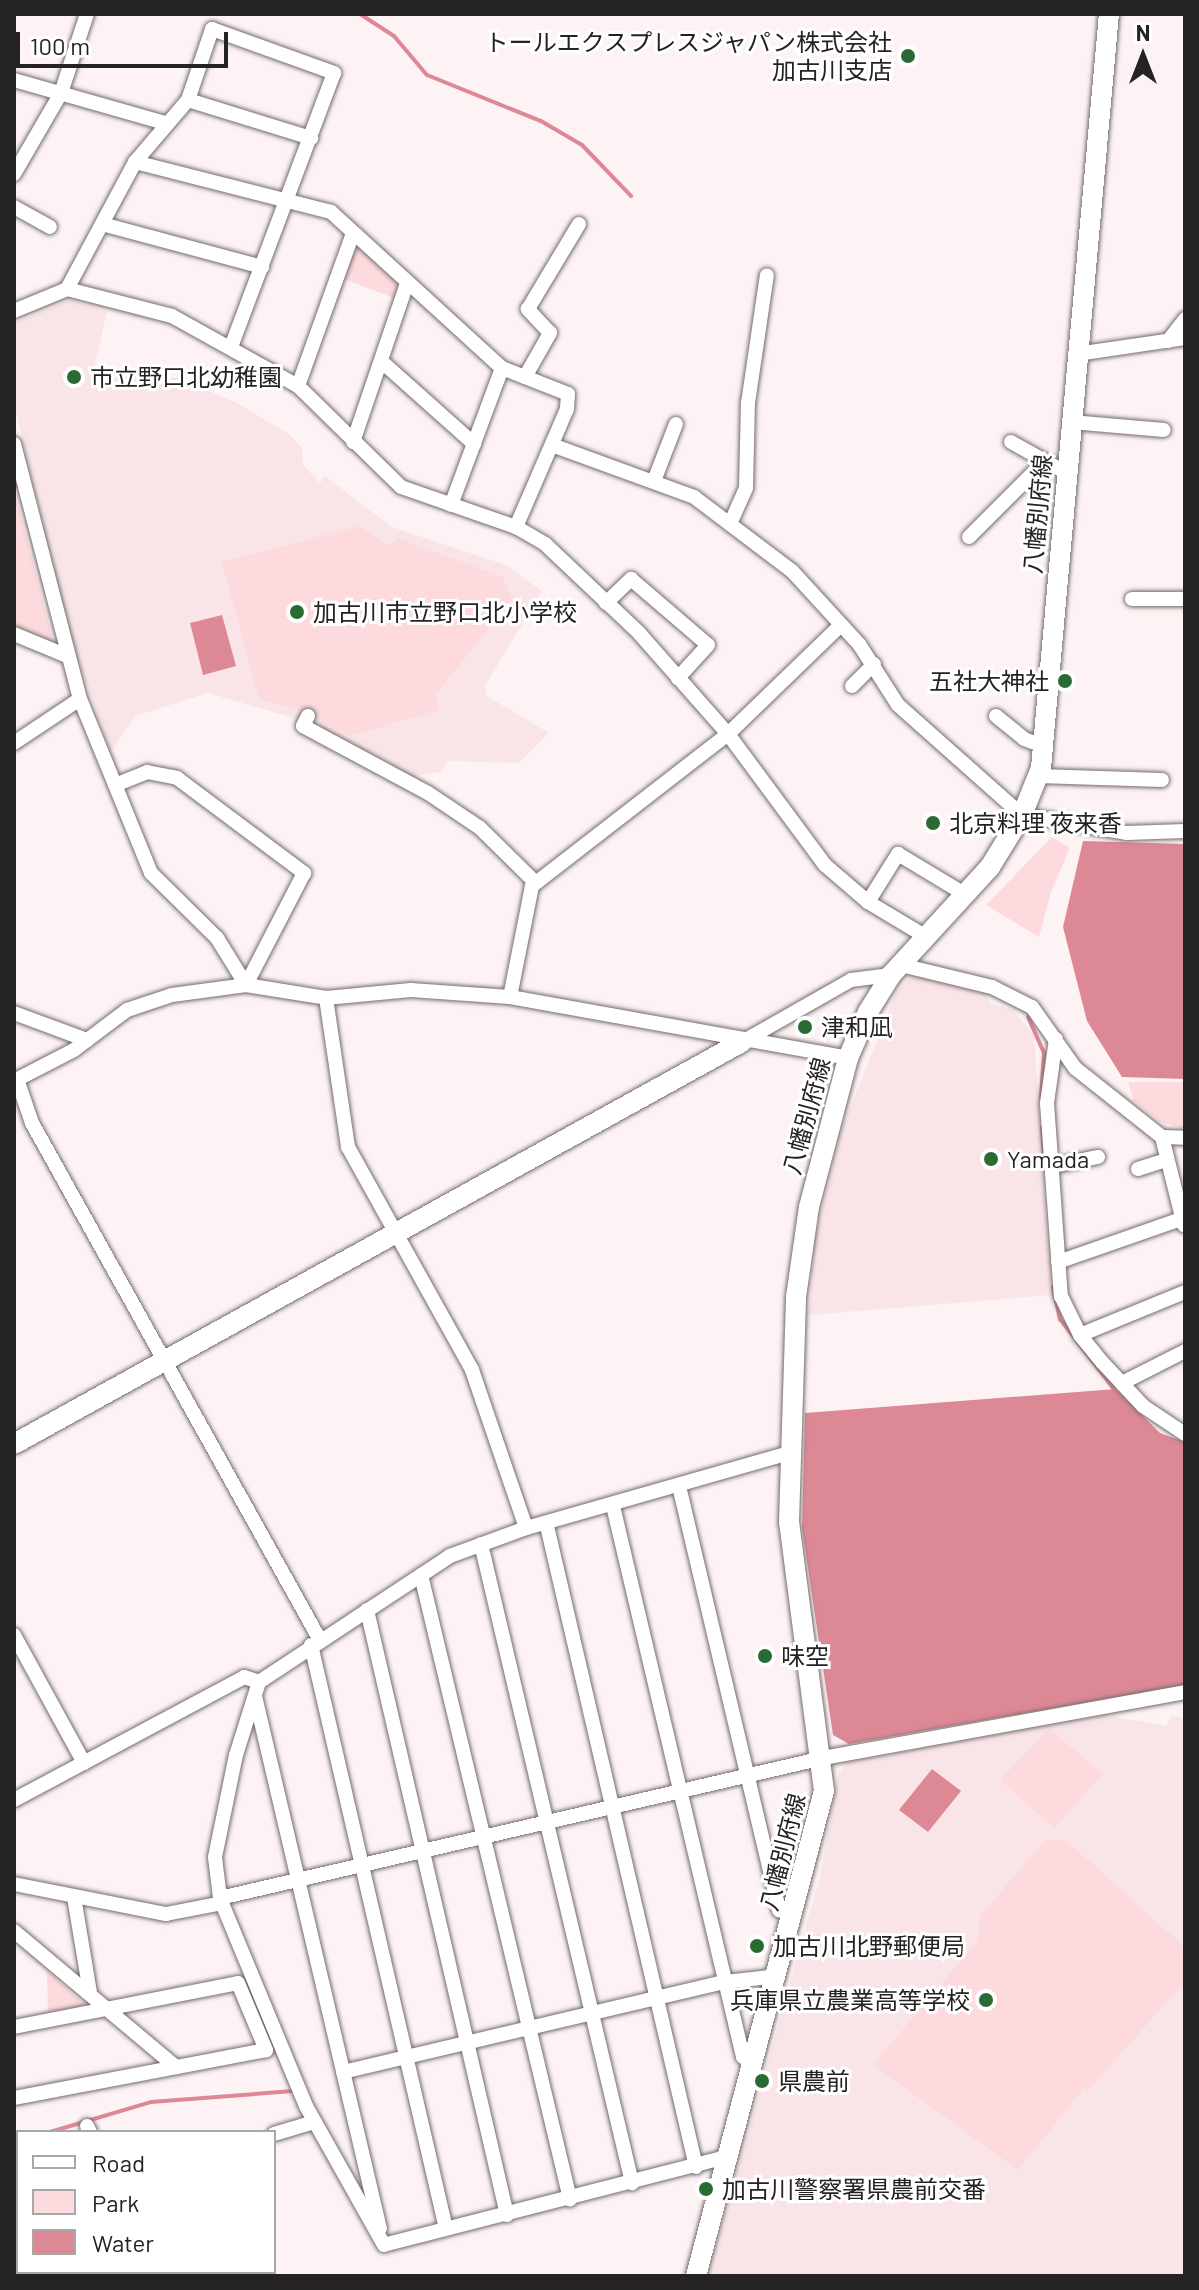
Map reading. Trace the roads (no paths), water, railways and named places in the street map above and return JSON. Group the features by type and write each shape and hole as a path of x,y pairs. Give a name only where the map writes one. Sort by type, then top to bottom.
{"main road":[{"name":"八幡別府線","path":"696,2276 822,1809 823,1758 791,1564 790,1453 803,1237 848,1058 896,970 966,895 1022,815 1038,776 1109,14"},
{"path":"14,1444 742,1042"}],"street":[{"path":"14,174 61,93 87,14"},
{"path":"67,289 135,162 165,123 188,100 215,21 334,73 231,347"},
{"path":"14,80 165,123"},
{"path":"188,100 311,138"},
{"path":"135,162 331,212 502,368 568,394 567,409 516,527"},
{"path":"14,207 50,227"},
{"path":"102,224 262,267"},
{"path":"525,377 550,333 528,309 579,224"},
{"path":"298,386 353,233"},
{"path":"730,524 746,488 748,403 767,275"},
{"path":"353,442 407,283"},
{"path":"14,311 67,289 172,316 298,386 401,487 516,527 545,544 606,603 728,734 825,865 868,902 928,938"},
{"path":"1168,341 1185,319"},
{"path":"1077,354 1185,338"},
{"path":"381,361 474,444"},
{"path":"451,505 502,368"},
{"path":"1071,422 1164,430"},
{"path":"654,481 676,424"},
{"path":"1011,442 1067,473"},
{"path":"14,444 17,468 80,699 151,873 217,938 246,985"},
{"path":"552,445 694,497 792,571 874,664 898,705 1022,815 1127,833 1185,831"},
{"path":"969,537 1039,467 1041,459"},
{"path":"606,603 631,579 708,645 678,678"},
{"path":"1132,599 1175,604"},
{"path":"510,997 527,898 536,883 728,734 840,626"},
{"path":"14,634 67,656"},
{"path":"852,686 874,664"},
{"path":"14,743 80,699"},
{"path":"308,716 303,726 428,793 480,828 536,883"},
{"path":"996,716 1024,739 1043,746"},
{"path":"115,785 147,772 177,778 304,873 246,985"},
{"path":"1038,776 1162,780"},
{"path":"868,902 898,854 966,895"},
{"path":"742,1042 851,980 896,970 992,987 1032,1007 1075,1068 1162,1137 1185,1138"},
{"path":"446,2229 361,1866 316,1643 167,1361 32,1123 15,1080 87,1040 127,1010 172,995 246,985 326,998 411,990 510,997 742,1042 848,1058"},
{"path":"326,998 348,1147 400,1233 472,1370 526,1528"},
{"path":"14,1013 87,1040"},
{"path":"1056,1039 1047,1103 1061,1296 1080,1335 1122,1383 1183,1431"},
{"path":"1058,1262 1183,1224 1162,1137"},
{"path":"1053,1166 1098,1157"},
{"path":"1138,1169 1166,1160"},
{"path":"1080,1335 1185,1292"},
{"path":"1122,1383 1185,1351"},
{"path":"384,2245 314,2122 221,1901 215,1857 236,1755 257,1688 316,1643 421,1575 481,1544 526,1528 547,1526 790,1453"},
{"path":"679,1486 779,1910 794,1914"},
{"path":"613,1506 743,2057 755,2061"},
{"path":"547,1526 696,2167"},
{"path":"481,1544 632,2183"},
{"path":"421,1575 570,2199"},
{"path":"367,1610 507,2215"},
{"path":"14,1635 84,1763"},
{"path":"14,1800 244,1677 257,1688 297,1880 384,2245"},
{"path":"14,1884 166,1914 297,1880 823,1758 1185,1692"},
{"path":"74,1897 90,1993"},
{"path":"14,1931 176,2067"},
{"path":"14,1946 33,1946"},
{"path":"343,2072 725,1982 778,1976"},
{"path":"14,2027 238,1983 266,2050 14,2098"},
{"path":"276,2133 314,2122"},
{"path":"384,2245 730,2156"}],"water":[{"path":"222,615 236,666 203,675 190,623"},
{"path":"1083,841 1185,844 1185,1079 1122,1077 1087,1021 1063,927"},
{"path":"1116,1389 1160,1433 1185,1442 1185,1685 849,1744 833,1735 802,1528 805,1413"},
{"path":"932,1769 961,1791 928,1832 899,1810"}],"waterway":[{"path":"360,14 394,36 427,75 541,121 582,145 631,196"},
{"path":"14,483 20,488"},
{"path":"1028,1017 1044,1053 1041,1098"},
{"path":"1042,1127 1045,1170"},
{"path":"1053,1287 1060,1319 1114,1389"},
{"path":"57,2130 151,2102 293,2091"}],"place":[{"name":"トールエクスプレスジャパン株式会社 加古川支店","path":"908,56"},
{"name":"市立野口北幼稚園","path":"74,377"},
{"name":"加古川市立野口北小学校","path":"297,612"},
{"name":"五社大神社","path":"1065,681"},
{"name":"北京料理 夜来香","path":"933,823"},
{"name":"津和凪","path":"805,1027"},
{"name":"Yamada","path":"991,1159"},
{"name":"味空","path":"765,1656"},
{"name":"加古川北野郵便局","path":"757,1946"},
{"name":"兵庫県立農業高等学校","path":"986,2000"},
{"name":"県農前","path":"762,2081"},
{"name":"加古川警察署県農前交番","path":"706,2189"}]}
